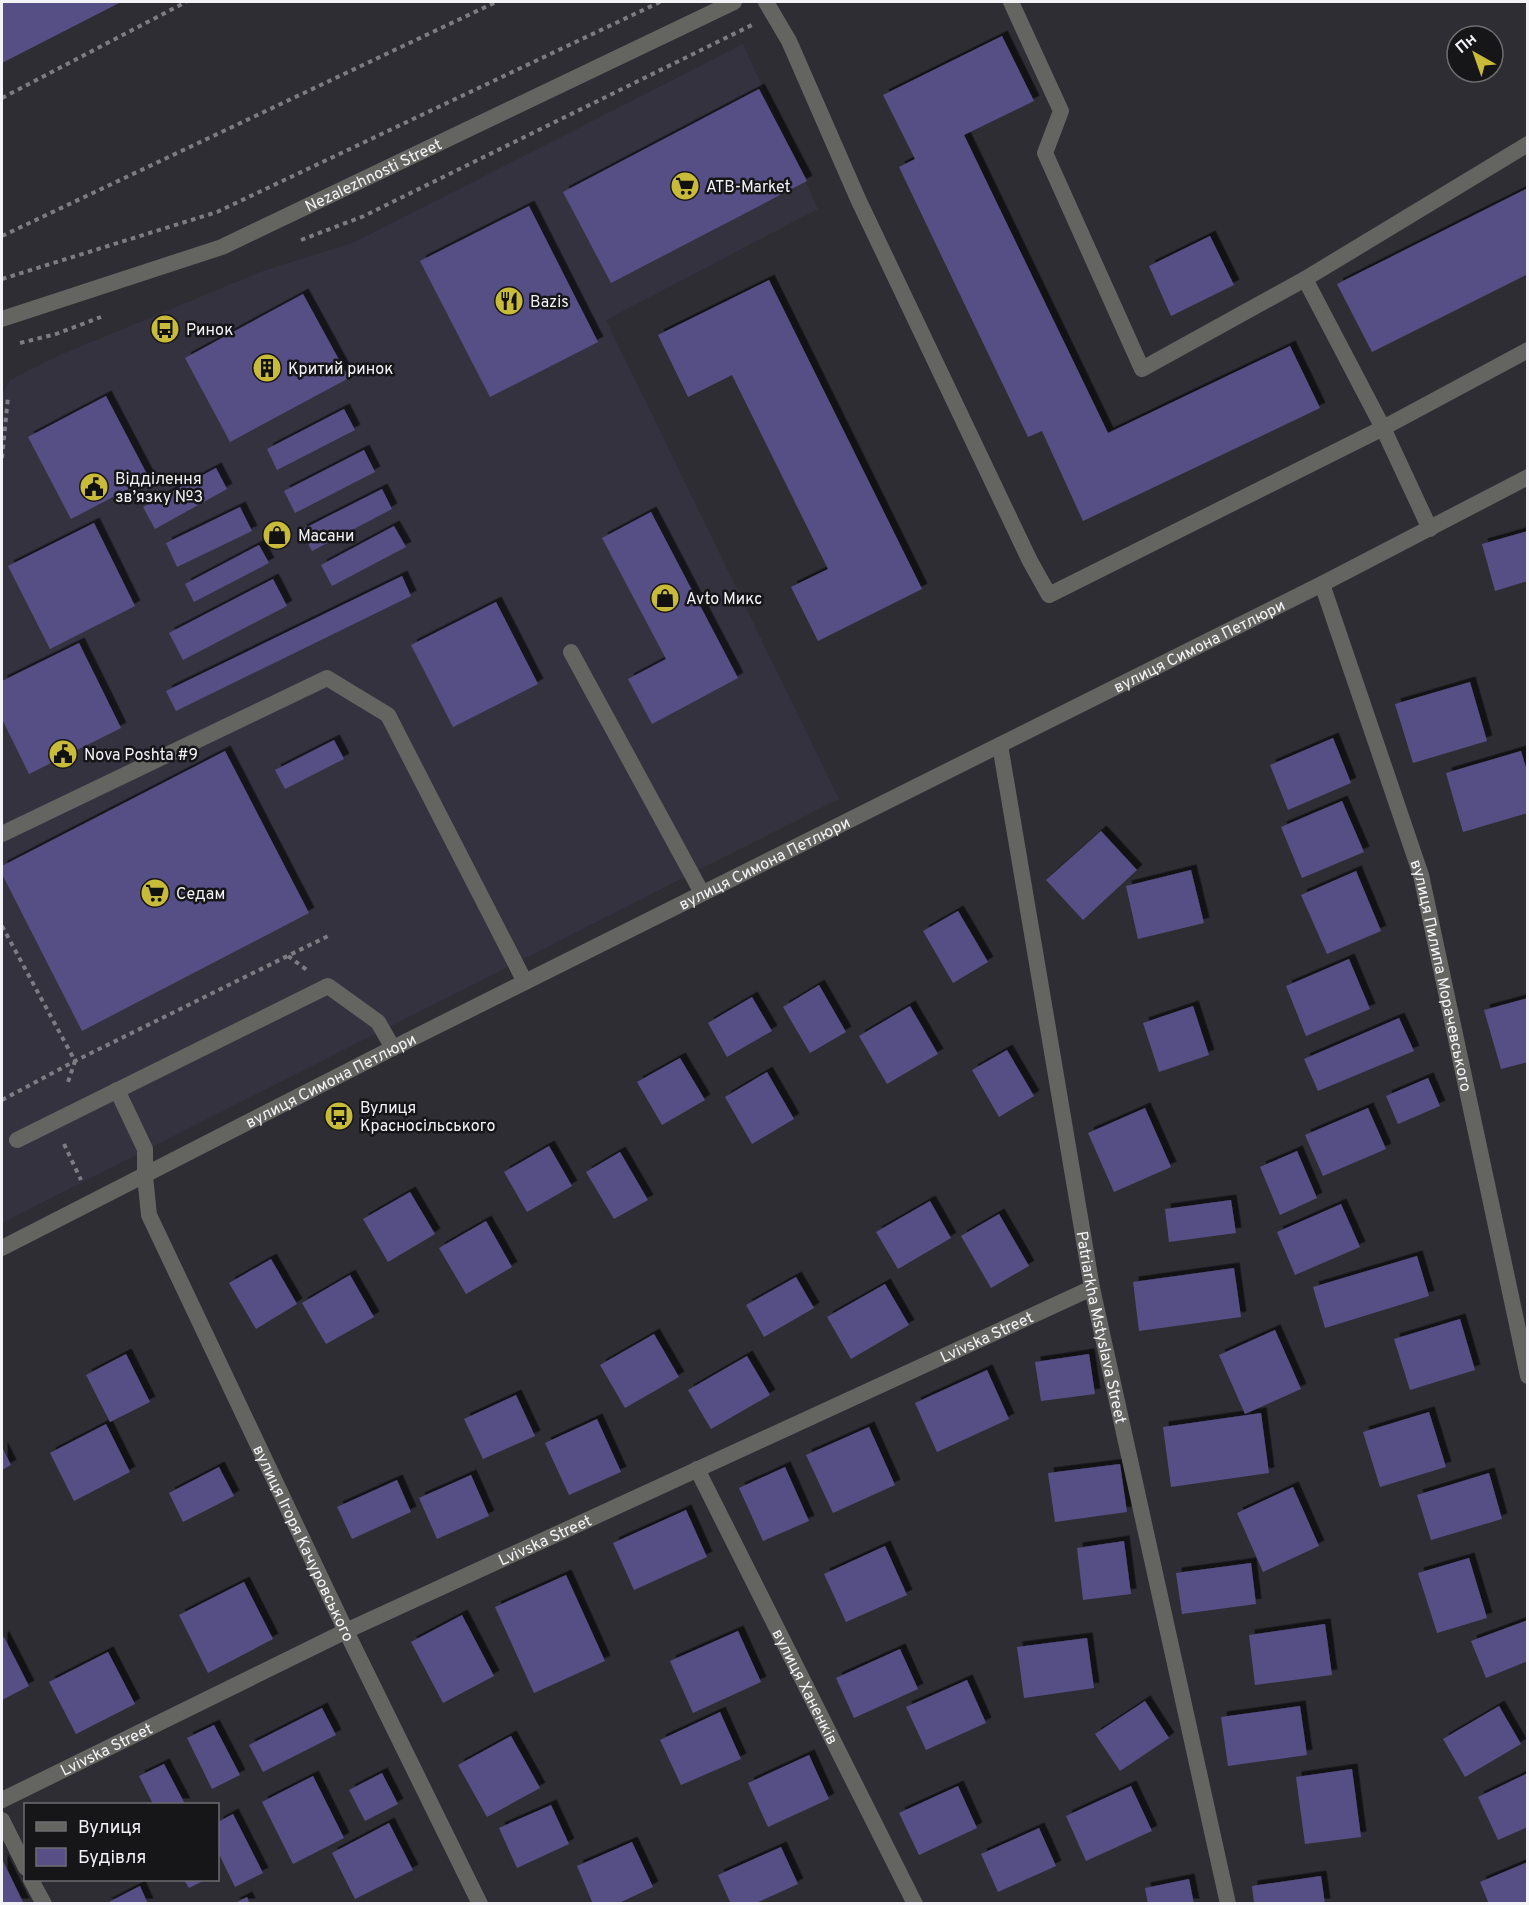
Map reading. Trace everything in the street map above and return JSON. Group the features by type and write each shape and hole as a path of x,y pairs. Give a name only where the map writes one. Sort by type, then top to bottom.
{"street":[{"name":"Nezalezhnosti Street","path":"2,319 222,247 734,2"},
{"path":"766,2 789,41 858,199 1030,561 1049,595 1383,428 1527,350"},
{"path":"1011,2 1061,111 1045,153 1142,369 1305,279 1527,144"},
{"path":"1305,279 1383,428 1430,529"},
{"name":"вулиця Симона Петлюри","path":"2,1248 393,1048 1322,584 1527,477"},
{"name":"вулиця Пилипа Морачевського","path":"1322,584 1421,875 1527,1376"},
{"path":"571,652 702,894"},
{"path":"2,834 327,678 388,715 525,982"},
{"name":"Patriarkha Mstyslava Street","path":"999,745 1092,1288 1228,1904"},
{"path":"17,1140 328,986 378,1022 393,1048"},
{"name":"вулиця Ігоря Качуровського","path":"117,1090 145,1149 149,1215 346,1630 480,1904"},
{"name":"Lvivska Street","path":"2,1800 346,1630 1092,1288"},
{"name":"вулиця Ханенків","path":"697,1469 915,1904"},
{"path":"2,1820 24,1864"},
{"path":"32,1881 44,1904"}],"path":[{"path":"2,98 186,2"},
{"path":"2,236 496,2"},
{"path":"2,279 217,212 660,2"},
{"path":"2,458 8,397"},
{"path":"2,926 75,1061"},
{"path":"2,1100 75,1061 330,935"},
{"path":"56,1120 66,1150 83,1184"}],"shaded area":[{"path":"743,44 818,209 606,320 839,799 2,1223 2,395 10,380 60,355 260,272 355,242"}],"building":[{"path":"2,2 121,2 2,63"},
{"path":"1002,36 1034,101 964,135 1108,433 1290,346 1320,408 1083,521 1042,431 1028,437 899,167 915,159 883,95"},
{"name":"ATB-Market","path":"759,89 807,181 611,283 563,192"},
{"path":"1528,188 1528,274 1372,352 1337,284"},
{"name":"Bazis","path":"529,206 598,342 490,397 420,261"},
{"path":"1210,236 1234,285 1171,316 1149,266"},
{"path":"769,280 922,589 818,641 791,587 828,569 732,375 688,397 658,335"},
{"name":"Критий ринок","path":"303,294 349,378 230,442 185,358"},
{"path":"106,396 149,478 71,519 28,437"},
{"path":"344,409 355,430 277,470 267,449"},
{"path":"364,450 375,472 295,513 284,491"},
{"path":"216,468 227,489 155,529 143,507"},
{"path":"382,489 392,509 312,551 301,530"},
{"path":"240,507 252,531 177,567 166,543"},
{"name":"Avto Микс","path":"651,512 738,678 652,724 628,679 666,659 602,538"},
{"path":"94,523 135,606 50,649 8,566"},
{"path":"394,526 406,547 332,586 321,565"},
{"path":"1528,531 1528,581 1495,591 1482,544"},
{"path":"259,545 269,563 194,602 185,584"},
{"path":"402,576 411,596 176,711 166,691"},
{"path":"273,579 287,606 183,660 169,633"},
{"path":"496,602 538,684 453,727 411,645"},
{"path":"79,643 121,728 29,774 2,719 2,681"},
{"path":"1470,682 1487,741 1413,763 1395,704"},
{"path":"1333,738 1351,783 1288,810 1270,765"},
{"path":"334,740 344,759 285,789 275,770"},
{"name":"Седам","path":"225,751 309,913 82,1031 2,874 2,866"},
{"path":"1521,751 1528,774 1528,813 1463,832 1446,773"},
{"path":"1342,801 1364,852 1302,878 1281,827"},
{"path":"1101,831 1137,870 1083,920 1046,880"},
{"path":"1191,870 1204,923 1138,939 1126,886"},
{"path":"1356,871 1381,931 1327,954 1301,895"},
{"path":"958,911 988,962 953,983 923,931"},
{"path":"1349,959 1370,1009 1306,1036 1286,986"},
{"path":"819,985 846,1032 810,1053 783,1007"},
{"path":"752,997 772,1031 727,1057 708,1023"},
{"path":"1528,998 1528,1062 1501,1069 1484,1010"},
{"path":"910,1006 938,1054 887,1084 859,1036"},
{"path":"1193,1006 1209,1055 1159,1072 1143,1023"},
{"path":"1399,1018 1414,1051 1318,1091 1304,1059"},
{"path":"1007,1050 1034,1096 999,1117 972,1070"},
{"path":"680,1058 705,1100 662,1125 637,1082"},
{"path":"767,1072 794,1119 752,1144 725,1097"},
{"path":"1428,1078 1440,1106 1398,1124 1386,1096"},
{"path":"1145,1108 1171,1167 1114,1192 1088,1133"},
{"path":"1368,1108 1386,1149 1323,1176 1305,1135"},
{"path":"549,1146 572,1186 527,1212 504,1172"},
{"path":"1297,1151 1317,1198 1280,1215 1260,1167"},
{"path":"620,1152 648,1200 614,1219 586,1172"},
{"path":"410,1192 435,1234 388,1262 363,1219"},
{"path":"1231,1200 1236,1233 1169,1242 1165,1209"},
{"path":"930,1201 951,1238 898,1269 876,1232"},
{"path":"1341,1204 1360,1247 1295,1275 1277,1232"},
{"path":"999,1214 1029,1266 991,1288 961,1236"},
{"path":"486,1221 512,1267 466,1294 439,1248"},
{"path":"1417,1256 1429,1296 1325,1328 1313,1287"},
{"path":"271,1259 297,1304 256,1329 229,1283"},
{"path":"1234,1268 1241,1317 1139,1331 1133,1282"},
{"path":"350,1275 374,1317 326,1344 302,1303"},
{"path":"796,1277 814,1308 764,1337 746,1305"},
{"path":"885,1284 909,1325 851,1359 827,1317"},
{"path":"1460,1319 1475,1370 1410,1390 1394,1339"},
{"path":"1275,1330 1301,1389 1245,1414 1219,1355"},
{"path":"654,1334 679,1377 625,1408 600,1365"},
{"path":"126,1354 150,1402 110,1422 86,1375"},
{"path":"1089,1354 1095,1394 1041,1401 1035,1362"},
{"path":"747,1356 770,1395 711,1429 688,1390"},
{"path":"987,1370 1009,1419 937,1452 915,1403"},
{"path":"516,1395 535,1436 483,1459 464,1419"},
{"path":"1429,1412 1446,1467 1380,1487 1363,1432"},
{"path":"1261,1413 1269,1473 1171,1487 1163,1427"},
{"path":"597,1419 621,1472 569,1495 545,1443"},
{"path":"106,1424 130,1472 74,1501 50,1453"},
{"path":"869,1427 895,1485 833,1513 806,1455"},
{"path":"2,1447 11,1465 2,1470"},
{"path":"1120,1464 1127,1512 1055,1522 1048,1473"},
{"path":"219,1467 234,1496 183,1522 169,1493"},
{"path":"785,1467 809,1521 763,1541 739,1488"},
{"path":"1489,1473 1502,1519 1431,1540 1417,1495"},
{"path":"471,1475 489,1516 437,1539 419,1498"},
{"path":"397,1480 411,1512 352,1539 337,1507"},
{"path":"1293,1487 1319,1546 1263,1572 1237,1513"},
{"path":"686,1510 707,1557 634,1590 613,1543"},
{"path":"1124,1541 1131,1594 1083,1600 1077,1548"},
{"path":"885,1546 907,1595 846,1622 824,1574"},
{"path":"1469,1558 1487,1618 1437,1633 1418,1573"},
{"path":"1251,1563 1256,1604 1182,1614 1176,1573"},
{"path":"566,1575 605,1661 534,1693 495,1607"},
{"path":"244,1582 273,1639 208,1673 179,1615"},
{"path":"462,1615 494,1676 443,1703 411,1642"},
{"path":"1528,1620 1528,1661 1486,1678 1471,1641"},
{"path":"1325,1624 1332,1675 1255,1685 1249,1635"},
{"path":"738,1631 761,1682 693,1713 670,1661"},
{"path":"4,1637 29,1686 2,1700 2,1638"},
{"path":"1087,1638 1094,1688 1024,1698 1017,1647"},
{"path":"900,1649 918,1689 854,1718 836,1678"},
{"path":"108,1652 135,1704 76,1734 49,1682"},
{"path":"967,1680 986,1723 926,1750 906,1707"},
{"path":"1145,1701 1169,1738 1120,1771 1095,1734"},
{"path":"1300,1706 1307,1755 1228,1766 1221,1717"},
{"path":"1499,1706 1521,1744 1465,1777 1443,1739"},
{"path":"322,1708 336,1735 263,1772 249,1745"},
{"path":"720,1712 741,1759 681,1785 660,1740"},
{"path":"214,1725 240,1775 212,1789 187,1738"},
{"path":"511,1736 540,1788 487,1817 458,1765"},
{"path":"809,1755 829,1799 768,1827 748,1783"},
{"path":"164,1764 184,1803 152,1803 139,1776"},
{"path":"1352,1769 1361,1837 1305,1844 1296,1777"},
{"path":"382,1773 398,1804 365,1821 349,1790"},
{"path":"1528,1773 1528,1827 1498,1840 1478,1797"},
{"path":"313,1776 344,1838 293,1864 262,1802"},
{"path":"958,1786 977,1828 919,1855 899,1813"},
{"path":"1131,1786 1152,1831 1086,1861 1066,1816"},
{"path":"551,1805 569,1844 517,1868 499,1828"},
{"path":"233,1814 263,1873 235,1887 219,1854 219,1821"},
{"path":"389,1823 413,1870 355,1899 332,1853"},
{"path":"1039,1828 1056,1866 998,1892 981,1854"},
{"path":"632,1842 653,1887 617,1904 593,1904 577,1866"},
{"path":"781,1847 798,1884 754,1904 731,1904 718,1875"},
{"path":"2,1859 24,1904 2,1904"},
{"path":"1528,1862 1528,1904 1489,1904 1480,1882"},
{"path":"1321,1876 1325,1904 1254,1904 1252,1886"},
{"path":"1189,1879 1194,1904 1148,1904 1145,1888"},
{"path":"185,1881 203,1881 189,1888"},
{"path":"140,1886 148,1904 105,1904"},
{"path":"247,1897 250,1904 233,1904"}],"place":[{"name":"ATB-Market","path":"685,186"},
{"name":"Bazis","path":"509,301"},
{"name":"Ринок","path":"165,329"},
{"name":"Критий ринок","path":"267,368"},
{"name":"Відділення зв’язку №3","path":"94,487"},
{"name":"Масани","path":"277,535"},
{"name":"Avto Микс","path":"665,598"},
{"name":"Nova Poshta #9","path":"63,754"},
{"name":"Седам","path":"155,893"},
{"name":"Вулиця Красносільського","path":"339,1116"}]}
